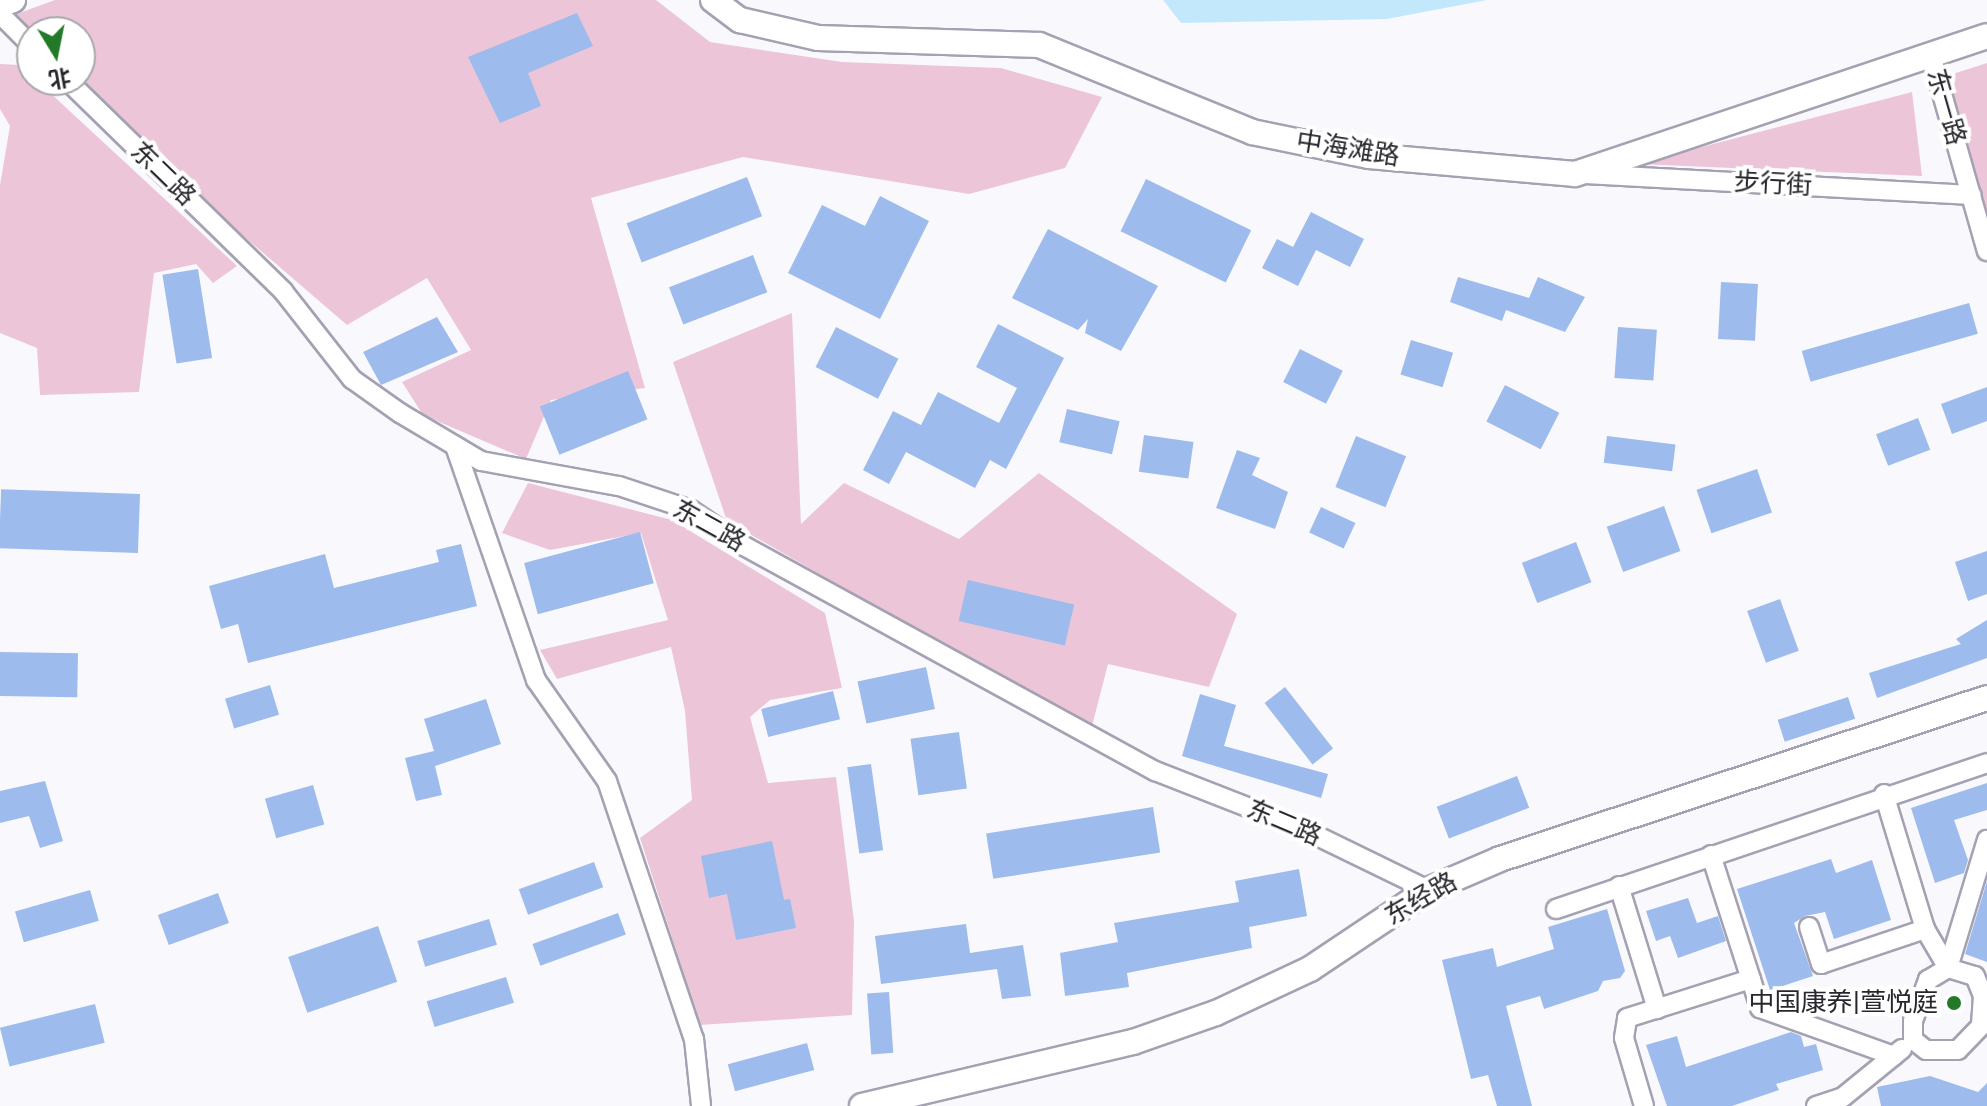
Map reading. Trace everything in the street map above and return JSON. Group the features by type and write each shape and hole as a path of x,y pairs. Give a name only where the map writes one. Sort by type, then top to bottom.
{"main road":[{"path":"0,5 13,0"},
{"name":"中海滩路","path":"713,0 740,20 818,38 1039,45 1252,132 1339,150 1575,174 1987,36"},
{"name":"东经路","path":"862,1106 1133,1042 1216,1013 1310,969 1428,890 1500,859 1987,698"}],"street":[{"path":"0,14 16,30"},
{"name":"东一路","path":"1931,55 1987,251"},
{"name":"东二路","path":"83,96 283,291 352,379 455,446 481,461 619,486 691,510 744,546 1155,771 1301,828 1428,890"},
{"name":"步行街","path":"1575,174 1971,195"},
{"path":"455,446 536,680 607,781 694,1039 701,1106"},
{"path":"1556,909 1884,794 1987,763"},
{"path":"1884,794 1925,929 1948,968 1975,976 1986,1012 1981,1026 1958,1050 1926,1050 1913,1040"},
{"path":"1816,1106 1843,1097 1913,1040 1913,1021 1928,980 1948,968 1987,840"},
{"path":"1711,855 1760,1008 1894,1056"},
{"path":"1619,886 1657,1009"},
{"path":"1809,927 1821,964 1925,929"},
{"path":"1644,1106 1624,1038 1627,1018 1751,979"}],"shaded area":[{"path":"55,0 656,0 710,42 842,62 1001,68 1102,97 1065,168 969,194 743,157 591,198 645,388 551,400 526,459 423,415 402,382 471,350 427,278 347,325 218,214 95,96 96,16 16,16 16,21 11,16"},
{"path":"1987,63 1987,240 1937,79"},
{"path":"0,64 16,65 16,96 53,96 237,266 213,283 196,264 154,273 139,392 40,395 37,348 0,333 0,185 10,126 0,109"},
{"path":"1912,92 1922,176 1637,164"},
{"path":"792,313 801,524 844,483 959,539 1039,473 1237,614 1209,687 1108,664 1091,730 727,521 673,362"},
{"path":"528,483 672,520 825,613 842,688 770,700 750,717 768,783 836,777 854,921 852,1015 700,1025 640,838 692,800 685,711 671,647 557,679 540,650 668,620 641,533 550,550 502,533"}],"water":[{"path":"1163,0 1487,0 1387,19 1181,23"}],"building":[{"path":"577,13 593,46 528,73 541,106 500,123 468,57"},
{"path":"747,177 762,216 642,262 627,223"},
{"path":"1146,179 1251,230 1226,282 1121,231"},
{"path":"880,196 929,221 880,319 788,273 822,205 865,226"},
{"path":"1311,212 1364,239 1350,267 1316,250 1298,286 1262,268 1277,239 1293,247"},
{"path":"1048,229 1158,286 1121,351 1085,333 1088,319 1078,330 1012,298"},
{"path":"753,255 767,292 683,325 669,287"},
{"path":"198,269 212,358 177,364 162,275"},
{"path":"1458,277 1529,298 1538,277 1585,297 1565,332 1506,310 1502,321 1450,302"},
{"path":"1721,282 1758,284 1755,341 1718,339"},
{"path":"1969,303 1978,334 1811,382 1802,351"},
{"path":"437,317 458,352 381,385 363,352"},
{"path":"998,324 1064,358 1006,469 990,460 975,488 906,452 889,484 863,470 893,411 921,425 938,392 999,423 1017,388 976,367"},
{"path":"836,327 898,359 878,399 816,367"},
{"path":"1618,327 1657,330 1653,381 1614,378"},
{"path":"1411,340 1453,353 1443,387 1400,374"},
{"path":"1300,349 1343,371 1326,404 1283,382"},
{"path":"628,371 647,419 559,455 540,407"},
{"path":"1505,385 1559,413 1541,449 1486,422"},
{"path":"1987,387 1987,421 1952,434 1941,404"},
{"path":"1067,409 1120,421 1112,454 1059,442"},
{"path":"1918,418 1930,450 1888,466 1876,434"},
{"path":"1144,435 1194,442 1188,479 1139,472"},
{"path":"1356,436 1406,456 1385,507 1335,487"},
{"path":"1607,436 1675,444 1672,471 1604,463"},
{"path":"1237,450 1260,458 1252,475 1288,492 1275,529 1216,508"},
{"path":"1757,469 1772,512 1711,533 1696,490"},
{"path":"1,489 140,494 138,553 0,548"},
{"path":"1664,506 1680,551 1623,572 1607,527"},
{"path":"1321,507 1355,523 1344,548 1309,532"},
{"path":"640,532 654,583 538,614 524,563"},
{"path":"1576,542 1591,582 1537,603 1522,563"},
{"path":"461,544 477,606 248,663 238,624 221,629 209,586 325,554 334,588 439,562 436,550"},
{"path":"1987,551 1987,594 1968,601 1955,562"},
{"path":"968,580 1074,605 1065,645 959,621"},
{"path":"1780,599 1799,651 1766,663 1747,611"},
{"path":"1987,620 1987,658 1877,698 1869,673 1961,644 1956,639"},
{"path":"0,652 78,653 77,697 0,696"},
{"path":"926,667 935,709 866,724 858,682"},
{"path":"270,685 279,715 234,728 225,699"},
{"path":"1285,687 1333,748 1313,764 1265,703"},
{"path":"833,691 840,719 768,737 761,709"},
{"path":"1200,694 1236,705 1224,746 1328,774 1321,798 1182,756"},
{"path":"1848,697 1855,719 1785,742 1778,720"},
{"path":"486,699 501,744 435,766 442,795 416,801 405,758 434,751 424,719"},
{"path":"959,732 967,788 918,795 910,739"},
{"path":"871,764 883,850 859,853 847,767"},
{"path":"1517,776 1529,808 1449,839 1437,807"},
{"path":"45,781 63,841 40,848 29,816 0,823 0,791"},
{"path":"1987,783 1987,810 1954,820 1968,860 1964,873 1935,883 1911,808"},
{"path":"313,785 324,824 276,838 265,799"},
{"path":"1153,807 1160,852 993,879 986,833"},
{"path":"772,841 784,900 790,899 796,928 736,940 727,894 709,898 701,856"},
{"path":"1831,859 1836,873 1872,860 1891,920 1834,939 1825,912 1805,916 1794,923 1813,976 1770,990 1737,889"},
{"path":"594,862 603,887 528,915 519,889"},
{"path":"1299,869 1307,916 1249,927 1252,948 1127,973 1129,987 1065,996 1060,953 1118,942 1114,923 1239,902 1235,881"},
{"path":"1987,881 1987,962 1965,954"},
{"path":"90,890 99,921 24,942 15,911"},
{"path":"218,893 229,923 169,945 158,915"},
{"path":"1688,898 1697,923 1718,916 1726,941 1678,958 1670,936 1656,941 1646,911"},
{"path":"1607,909 1625,971 1620,978 1603,981 1598,991 1544,1009 1540,996 1506,1006 1532,1106 1497,1106 1488,1075 1471,1079 1442,960 1493,948 1497,967 1554,949 1548,927"},
{"path":"618,913 626,935 540,966 532,944"},
{"path":"489,919 497,945 425,967 417,941"},
{"path":"966,924 970,953 1023,945 1031,996 1002,999 997,969 881,984 875,936"},
{"path":"378,926 397,982 307,1013 288,957"},
{"path":"506,977 514,1003 435,1027 427,1001"},
{"path":"889,992 893,1053 871,1054 867,994"},
{"path":"95,1004 105,1043 10,1067 0,1028"},
{"path":"1791,1032 1801,1036 1804,1047 1816,1044 1823,1070 1776,1084 1779,1090 1732,1106 1667,1106 1646,1045 1677,1036 1686,1067"},
{"path":"807,1043 814,1070 735,1091 728,1064"},
{"path":"1930,1076 1978,1092 1987,1083 1987,1106 1881,1106 1877,1087"}],"place":[{"name":"中国康养|萱悦庭","path":"1954,1003"}]}
